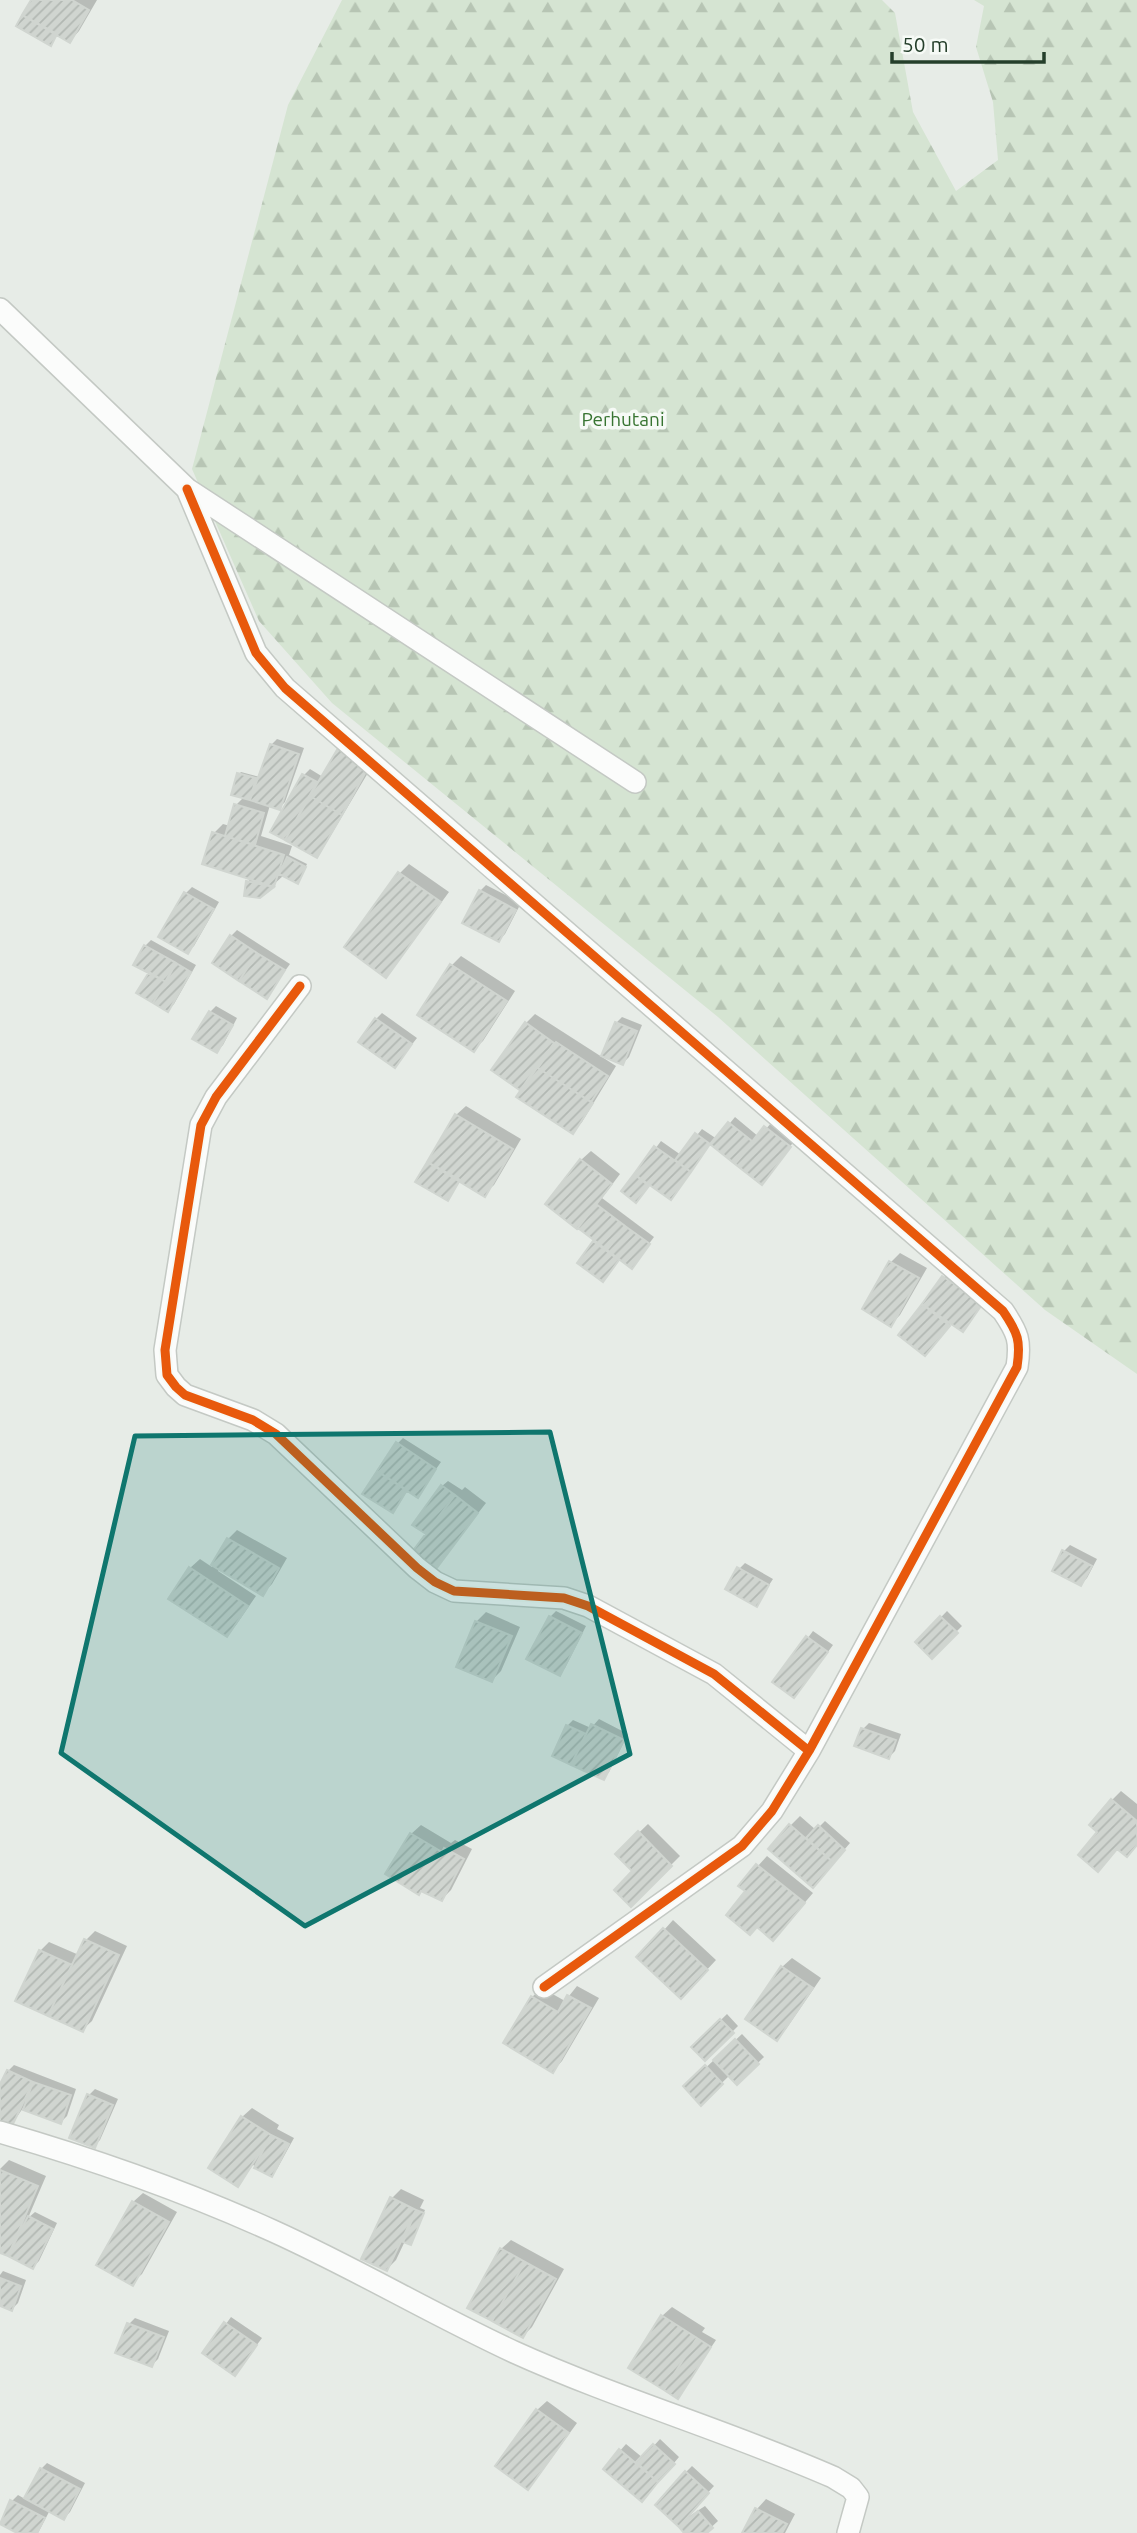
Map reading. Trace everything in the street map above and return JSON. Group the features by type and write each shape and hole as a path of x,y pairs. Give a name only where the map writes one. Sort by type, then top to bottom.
{"street":[{"path":"0,309 187,489 635,782"},
{"path":"187,489 256,653 285,688 1003,1311 1015,1328 1020,1345 1017,1367 809,1751 772,1811 742,1846 544,1987"},
{"path":"300,986 216,1097 201,1125 165,1349 167,1375 185,1395 253,1420 276,1434 435,1582 454,1591 564,1598 588,1606 714,1674 809,1751"},
{"path":"0,2132 183,2193 273,2231 513,2351 607,2390 833,2476 851,2488 858,2497 848,2533"}],"highlighted area":[{"path":"550,1432 630,1754 305,1926 61,1753 135,1436"}],"green space":[{"name":"Perhutani","path":"342,0 882,0 895,13 913,112 956,191 998,160 993,102 976,47 984,6 974,0 1137,0 1137,1374 1045,1310 718,1017 332,703 259,621 192,469 288,105"}],"building":[{"path":"31,0 72,0 89,10 70,43 22,15"},
{"path":"22,15 57,34 51,46 16,26"},
{"path":"270,744 299,754 280,810 250,800"},
{"path":"338,748 369,766 342,815 310,796"},
{"path":"237,773 256,778 250,800 231,795"},
{"path":"302,774 317,782 285,840 270,832"},
{"path":"310,796 342,815 317,858 285,840"},
{"path":"234,804 264,813 255,845 225,836"},
{"path":"212,832 284,855 274,887 202,864"},
{"path":"287,857 306,867 298,884 279,874"},
{"path":"398,872 441,902 386,978 344,947"},
{"path":"246,881 274,887 260,898 244,896"},
{"path":"479,890 516,910 499,942 462,923"},
{"path":"184,892 214,909 188,954 158,937"},
{"path":"230,935 257,953 239,981 212,963"},
{"path":"144,945 176,963 166,982 133,965"},
{"path":"257,953 285,970 267,999 239,981"},
{"path":"176,963 191,972 168,1012 153,1003"},
{"path":"450,964 507,1001 474,1052 417,1015"},
{"path":"149,972 166,982 153,1003 136,993"},
{"path":"209,1011 233,1025 217,1053 192,1039"},
{"path":"375,1018 412,1044 395,1068 358,1042"},
{"path":"525,1022 554,1043 521,1091 491,1070"},
{"path":"615,1022 637,1031 623,1065 601,1056"},
{"path":"556,1042 608,1076 591,1102 538,1068"},
{"path":"536,1067 593,1103 573,1134 516,1097"},
{"path":"455,1114 513,1149 485,1197 427,1162"},
{"path":"728,1122 753,1142 735,1164 710,1144"},
{"path":"764,1126 791,1147 762,1185 735,1164"},
{"path":"695,1133 710,1144 691,1172 675,1160"},
{"path":"654,1146 691,1172 671,1200 634,1174"},
{"path":"580,1159 612,1184 577,1229 545,1204"},
{"path":"427,1162 460,1180 448,1201 415,1182"},
{"path":"634,1174 649,1186 636,1203 621,1191"},
{"path":"596,1204 625,1226 607,1250 578,1228"},
{"path":"625,1226 650,1244 632,1269 607,1250"},
{"path":"593,1241 619,1260 603,1282 577,1263"},
{"path":"889,1261 919,1278 891,1327 862,1309"},
{"path":"942,1276 983,1303 963,1332 922,1304"},
{"path":"922,1304 950,1326 925,1356 898,1335"},
{"path":"396,1442 436,1469 418,1498 377,1471"},
{"path":"377,1471 407,1490 393,1513 362,1494"},
{"path":"441,1485 455,1495 426,1534 412,1525"},
{"path":"455,1495 478,1513 436,1569 412,1552"},
{"path":"227,1538 279,1568 263,1596 211,1565"},
{"path":"1062,1550 1092,1566 1081,1586 1052,1571"},
{"path":"189,1567 248,1606 227,1637 168,1599"},
{"path":"737,1567 769,1585 757,1607 725,1589"},
{"path":"549,1616 582,1633 560,1676 526,1659"},
{"path":"940,1616 958,1633 932,1659 915,1642"},
{"path":"475,1621 512,1636 492,1682 456,1667"},
{"path":"806,1636 828,1652 794,1698 772,1682"},
{"path":"591,1724 624,1740 604,1780 571,1765"},
{"path":"566,1725 586,1734 571,1765 552,1756"},
{"path":"861,1728 896,1740 889,1759 854,1746"},
{"path":"1111,1799 1137,1821 1137,1845 1127,1857 1117,1849 1098,1872 1078,1855 1097,1832 1089,1825"},
{"path":"789,1824 834,1863 813,1888 768,1849"},
{"path":"818,1825 845,1850 834,1863 806,1838"},
{"path":"638,1831 672,1866 631,1907 614,1890 632,1871 615,1854"},
{"path":"410,1833 442,1852 444,1848 464,1859 442,1901 421,1891 419,1895 385,1874"},
{"path":"756,1864 805,1903 773,1941 757,1927 750,1935 726,1915 745,1891 738,1886"},
{"path":"663,1928 708,1970 681,1999 636,1957"},
{"path":"84,1939 119,1955 83,2032 48,2016"},
{"path":"39,1950 72,1965 48,2016 15,2001"},
{"path":"781,1966 813,1988 777,2041 745,2019"},
{"path":"567,1995 591,2008 553,2073 503,2043 531,1996 558,2012"},
{"path":"720,2019 734,2033 705,2061 691,2047"},
{"path":"735,2039 759,2064 737,2085 713,2060"},
{"path":"705,2065 723,2084 701,2106 683,2086"},
{"path":"7,2070 33,2082 12,2126 0,2121 0,2084"},
{"path":"33,2082 71,2095 61,2124 23,2110"},
{"path":"87,2094 113,2105 95,2148 69,2138"},
{"path":"241,2116 271,2135 238,2187 208,2168"},
{"path":"271,2135 289,2144 272,2177 254,2168"},
{"path":"0,2170 38,2186 8,2256 0,2253"},
{"path":"390,2197 416,2210 387,2271 361,2259"},
{"path":"132,2201 169,2222 133,2286 96,2265"},
{"path":"416,2210 424,2213 411,2245 403,2242"},
{"path":"28,2216 53,2229 33,2269 8,2256"},
{"path":"500,2248 525,2262 492,2321 467,2308"},
{"path":"525,2262 556,2279 523,2338 492,2321"},
{"path":"0,2278 21,2286 12,2311 0,2306"},
{"path":"661,2315 697,2338 664,2390 628,2368"},
{"path":"224,2322 257,2345 235,2376 202,2353"},
{"path":"127,2323 164,2337 152,2367 115,2353"},
{"path":"697,2338 711,2347 678,2399 664,2390"},
{"path":"536,2409 569,2433 528,2490 495,2466"},
{"path":"653,2444 675,2464 658,2482 636,2462"},
{"path":"619,2449 658,2482 642,2502 603,2469"},
{"path":"40,2468 80,2489 64,2520 24,2498"},
{"path":"685,2471 709,2493 679,2527 655,2505"},
{"path":"10,2500 45,2518 37,2533 17,2533 0,2524"},
{"path":"755,2508 787,2524 782,2533 742,2533"},
{"path":"698,2511 713,2528 707,2533 684,2533 679,2527"}],"cycle path":[{"path":"187,489 256,653 285,688 1003,1311 1017,1338 1017,1367 809,1751 772,1811 742,1846 544,1987"},
{"path":"300,986 216,1097 201,1125 165,1350 167,1375 185,1395 253,1420 276,1434 435,1582 454,1591 564,1598 588,1606 714,1674 809,1751"}]}
